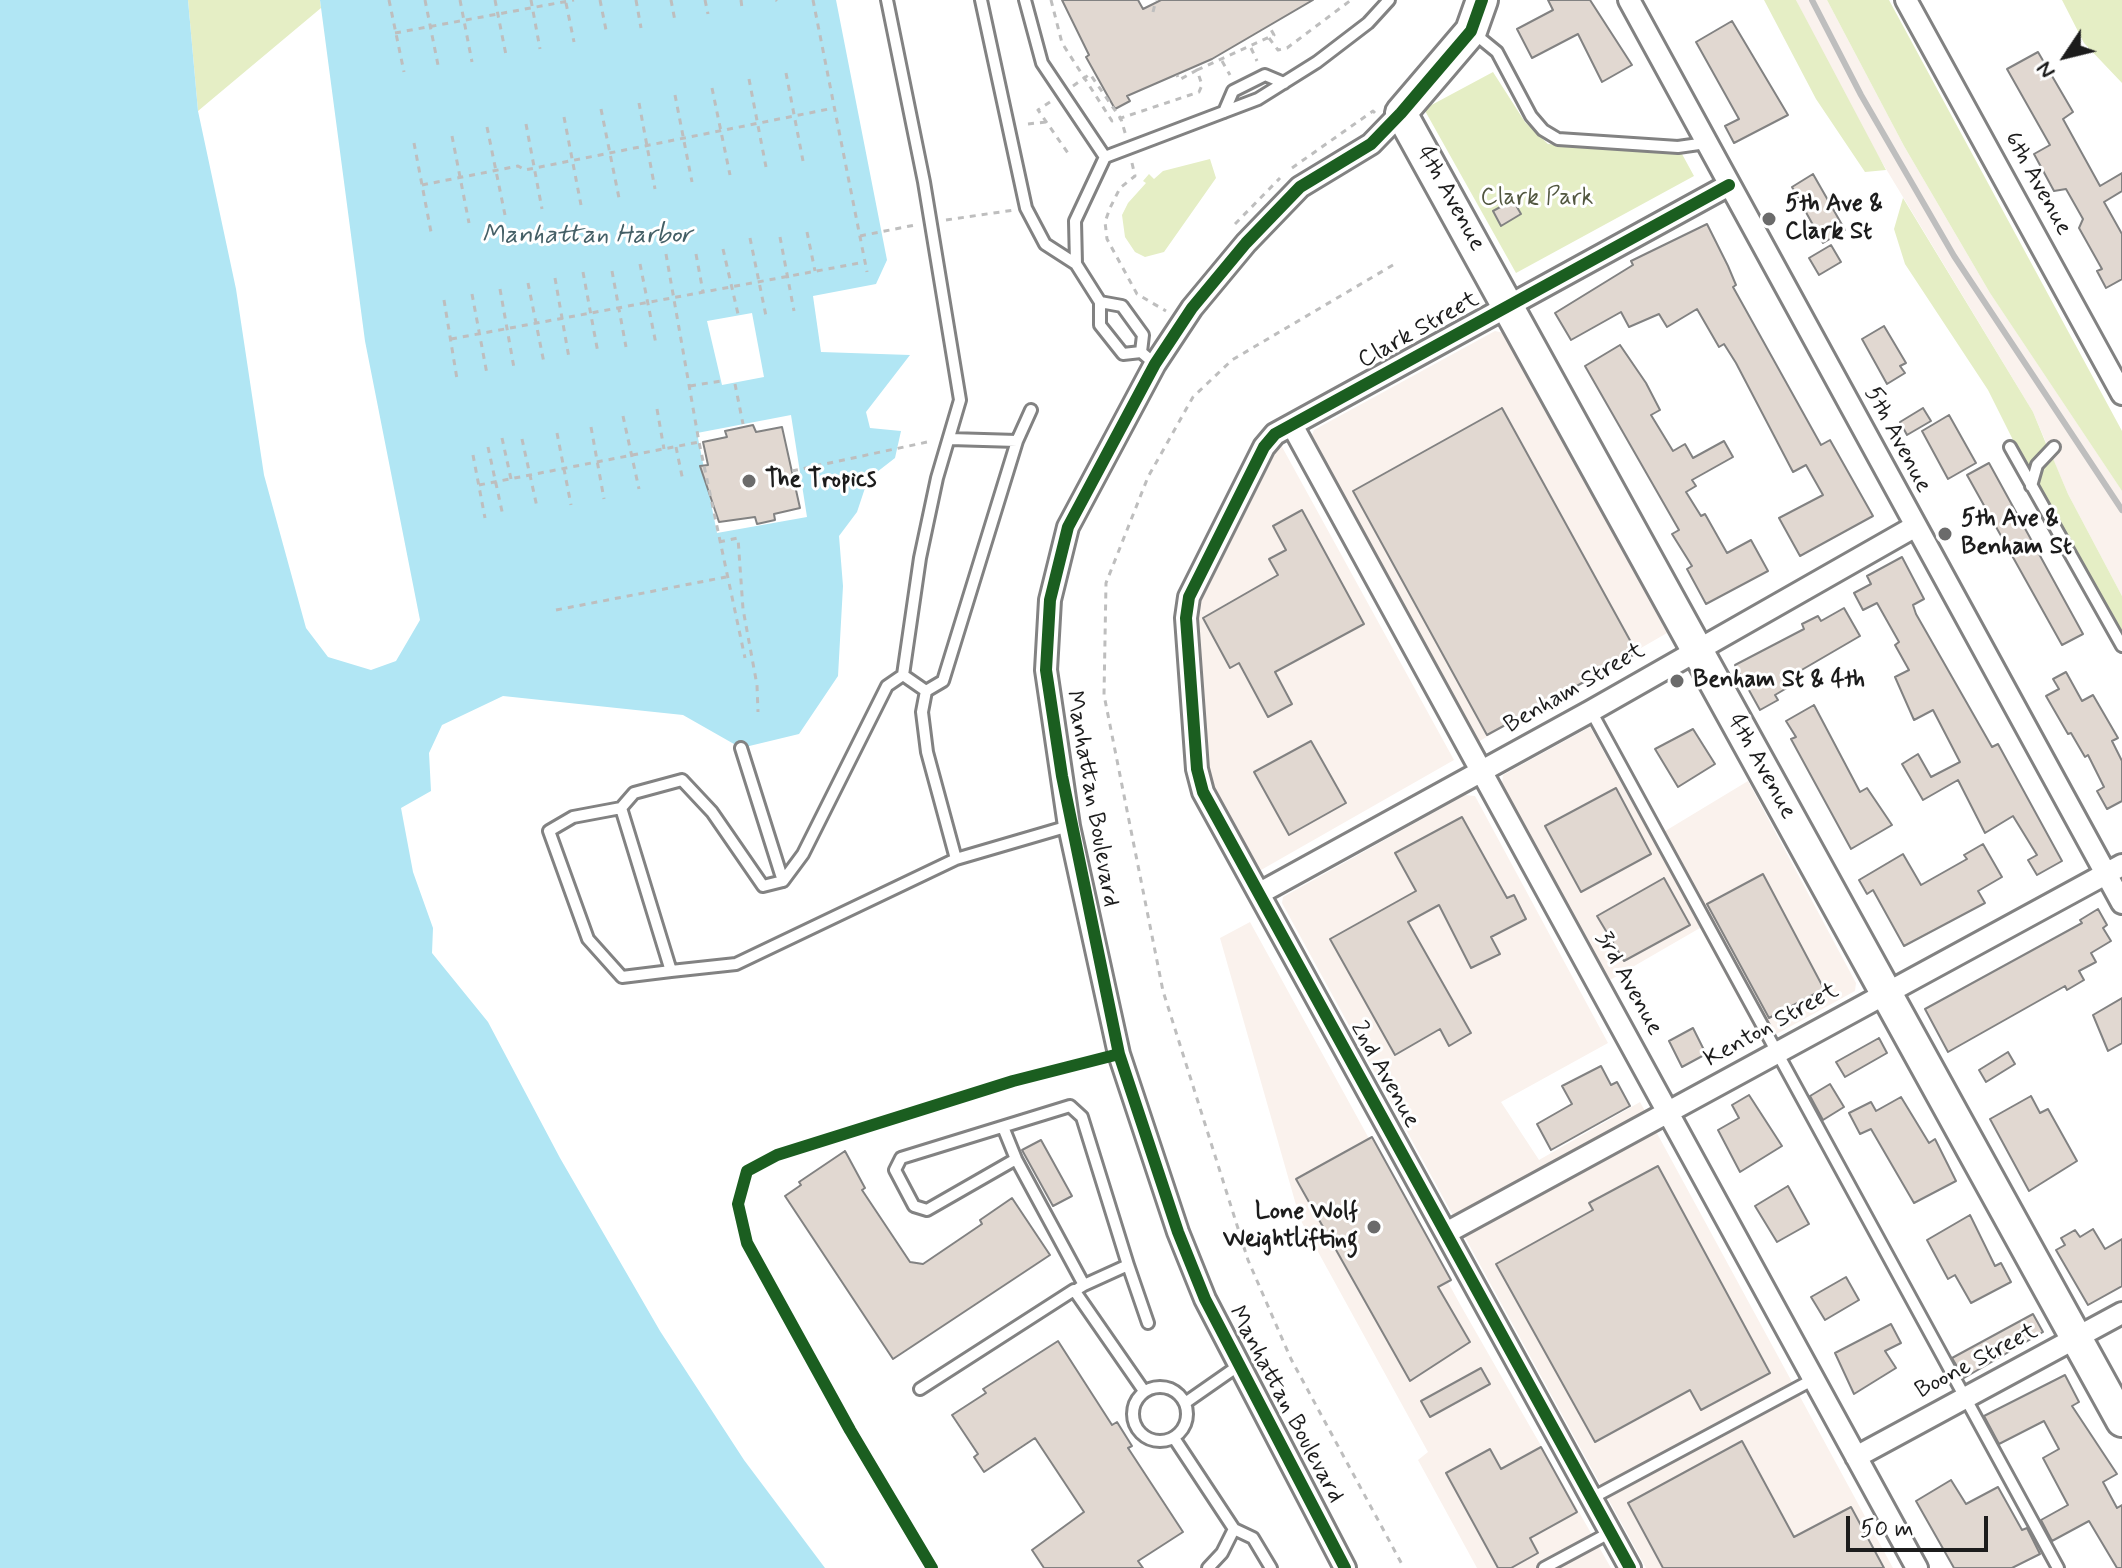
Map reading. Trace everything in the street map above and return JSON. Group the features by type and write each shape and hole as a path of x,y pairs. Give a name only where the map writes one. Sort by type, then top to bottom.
{"street":[{"path":"1401,113 1471,31 1482,0"},
{"name":"5th Avenue","path":"1629,0 1914,527 2114,869 2122,903"},
{"name":"6th Avenue","path":"1906,0 2122,394"},
{"name":"4th Avenue","path":"1401,113 2122,1421"},
{"name":"Manhattan Boulevard","path":"1345,1568 1238,1366 1205,1299 1178,1232 1119,1054 1069,826 1046,670 1050,600 1068,527 1148,358 1183,321 1246,243 1300,187 1371,144 1401,113"},
{"name":"Clark Street","path":"1198,580 1264,447 1275,434 1729,185"},
{"name":"3rd Avenue","path":"1292,425 1917,1568"},
{"name":"Benham Street","path":"1260,893 1591,711 1914,527"},
{"name":"2nd Avenue","path":"1198,580 1189,597 1185,643 1197,769 1203,792 1630,1568"},
{"name":"Kenton Street","path":"1446,1233 2114,869"},
{"name":"Boone Street","path":"1856,1457 2122,1313"}],"lane":[{"path":"887,0 931,222 960,400 937,478 920,558 903,675 887,686 803,854 783,881 763,886 712,812 682,780 634,793 621,808 573,817 549,831 588,939 622,977 736,964 956,859 1069,826"},
{"path":"981,0 1026,208 1045,244 1076,264 1100,302 1100,325 1123,354 1148,358 1143,335 1122,306 1100,302"},
{"path":"1025,0 1042,63 1105,157"},
{"path":"1076,264 1075,221 1105,157 1258,99 1368,23 1389,0"},
{"path":"1471,31 1497,52 1531,116 1543,130 1558,139 1678,147 1706,143"},
{"path":"1224,112 1233,91 1265,75 1284,83"},
{"path":"956,859 927,752 922,712 926,691 943,681 1017,441 1031,410"},
{"path":"950,439 1017,441"},
{"path":"2010,447 2122,646"},
{"path":"2031,486 2037,465 2054,447"},
{"path":"903,675 926,691"},
{"path":"1591,711 2058,1568"},
{"path":"741,748 783,881"},
{"path":"621,808 671,971"},
{"path":"1016,1159 927,1210 914,1206 895,1170 901,1158 1070,1106 1082,1117 1148,1323"},
{"path":"1003,1127 1079,1288 1144,1391"},
{"path":"920,1389 1079,1288 1128,1265"},
{"path":"1185,1403 1238,1366"},
{"path":"1592,1498 1814,1379"},
{"path":"1167,1387 1185,1403 1185,1426 1174,1438 1156,1441 1140,1433 1135,1425 1134,1406 1144,1391 1167,1387"},
{"path":"1174,1438 1234,1529 1253,1538 1271,1568"},
{"path":"1208,1568 1222,1553 1234,1529"},
{"path":"1544,1568 1611,1532"}],"path":[{"path":"389,0 404,72"},
{"path":"425,0 438,65"},
{"path":"460,0 472,62"},
{"path":"495,0 506,55"},
{"path":"531,0 540,49"},
{"path":"395,33 574,0"},
{"path":"600,0 607,35"},
{"path":"636,0 641,28"},
{"path":"671,0 675,21"},
{"path":"705,0 708,14"},
{"path":"741,0 742,8"},
{"path":"813,0 867,272"},
{"path":"1051,0 1062,43 1112,121 1196,95 1202,85 1197,70"},
{"path":"1153,12 1156,0"},
{"path":"1269,38 1273,47 1282,51 1351,0"},
{"path":"565,1 574,42"},
{"path":"1177,75 1179,80 1269,38 1274,35 1269,26"},
{"path":"786,73 803,161"},
{"path":"1070,88 1090,74 1121,119 1126,136"},
{"path":"749,79 766,167"},
{"path":"712,88 730,175"},
{"path":"1093,93 1100,88"},
{"path":"675,95 692,182"},
{"path":"1050,102 1038,110 1070,156"},
{"path":"1102,107 1109,102"},
{"path":"639,103 655,189"},
{"path":"422,185 518,166 525,170 834,108"},
{"path":"601,109 619,198"},
{"path":"564,117 581,205"},
{"path":"1028,124 1046,122"},
{"path":"526,124 542,209"},
{"path":"487,127 505,215"},
{"path":"452,136 469,223"},
{"path":"414,143 431,232"},
{"path":"1130,157 1135,176 1120,188 1110,208 1105,222 1107,239 1137,294 1183,321"},
{"path":"860,236 1026,208"},
{"path":"807,232 815,271"},
{"path":"780,237 794,311"},
{"path":"750,238 766,316"},
{"path":"723,249 738,314"},
{"path":"666,254 699,442 745,658"},
{"path":"696,254 703,292"},
{"path":"451,339 865,262"},
{"path":"640,264 656,344"},
{"path":"1393,265 1232,360 1193,397 1148,477 1106,583 1104,695 1163,991 1248,1260 1291,1359 1404,1568"},
{"path":"612,271 626,347"},
{"path":"583,272 598,353"},
{"path":"555,278 569,358"},
{"path":"528,283 544,363"},
{"path":"500,289 514,368"},
{"path":"472,294 487,374"},
{"path":"444,300 457,379"},
{"path":"690,386 721,381"},
{"path":"735,384 743,424"},
{"path":"657,409 664,449"},
{"path":"623,416 639,489"},
{"path":"591,427 604,499"},
{"path":"557,433 571,505"},
{"path":"502,438 511,479"},
{"path":"522,439 537,507"},
{"path":"792,471 909,443 950,439"},
{"path":"479,485 699,442"},
{"path":"488,447 503,516"},
{"path":"676,447 683,481"},
{"path":"473,455 485,518"},
{"path":"719,542 738,538 743,609 757,685 758,712"},
{"path":"556,610 726,577"}],"shaded area":[{"path":"1796,0 1827,0 1904,146 1990,293 2122,491 2122,596 2068,494 2033,412 1854,116"},
{"path":"1495,331 1504,333 1667,633 1478,742 1312,435 1314,430"},
{"path":"1281,445 1454,760 1254,874 1212,794 1203,760 1193,686 1196,601 1271,451"},
{"path":"1590,727 1652,839 1748,781 1856,983 1855,991 1762,1042 1700,928 1610,980 1502,784 1503,775"},
{"path":"1465,795 1475,796 1608,1043 1501,1102 1539,1160 1640,1102 1893,1568 1646,1568 1282,903 1283,897"},
{"path":"1250,922 1461,1306 1611,1568 1477,1568 1418,1460 1428,1452 1300,1219 1220,938"}],"green space":[{"path":"188,0 320,0 321,8 198,111"},
{"path":"1764,0 1796,0 1886,170 1865,172 1816,99"},
{"path":"1827,0 1889,0 2122,431 2122,491 1990,293 1904,146"},
{"path":"2062,0 2122,0 2122,83 2084,43"},
{"name":"Clark Park","path":"1493,72 1525,122 1548,144 1682,154 1694,176 1516,273 1424,109"},
{"path":"1210,159 1216,178 1164,252 1145,257 1135,252 1125,237 1122,215 1146,183 1143,181 1149,174 1154,179 1163,171"},
{"path":"1903,198 2033,412 2047,446 2028,470 1988,390 1905,264 1894,229"},
{"path":"2052,456 2068,494 2122,596 2122,637 2039,491 2041,470"}],"water":[{"name":"Manhattan Harbor","path":"0,0 188,0 198,111 236,289 264,475 306,628 328,657 371,670 396,661 420,620 365,341 320,0 836,0 887,260 876,284 813,296 821,352 910,355 866,412 870,428 901,431 895,458 868,479 857,512 839,536 843,586 838,676 799,734 741,748 683,715 503,696 442,725 429,753 431,791 401,808 413,872 433,928 432,953 488,1022 560,1158 660,1331 744,1460 825,1568 0,1568"}],"pier":[{"path":"752,313 764,377 722,385 707,321"},
{"name":"The Tropics","path":"791,415 807,517 717,533 697,433"}],"building":[{"path":"1062,0 1138,0 1143,9 1161,0 1313,0 1212,59 1127,96 1130,101 1115,109 1086,57 1089,55"},
{"path":"1548,0 1590,0 1632,65 1602,82 1578,34 1532,58 1517,29 1553,10"},
{"path":"1732,21 1788,115 1734,143 1725,126 1739,119 1696,42"},
{"path":"2038,52 2073,112 2063,119 2100,186 2122,173 2122,191 2104,202 2122,234 2122,279 2106,288 2097,271 2102,269 2079,228 2083,219 2066,189 2054,191 2034,154 2050,145 2007,69"},
{"path":"1813,174 1845,230 1823,243 1792,187"},
{"path":"1513,200 1521,214 1501,226 1493,211"},
{"path":"1707,224 1736,285 1733,287 1821,445 1830,440 1873,516 1800,556 1779,518 1823,495 1806,465 1793,472 1736,363 1724,344 1719,347 1697,309 1667,327 1659,314 1629,327 1621,312 1571,340 1555,313 1633,265 1631,261"},
{"path":"1831,245 1841,262 1819,275 1809,258"},
{"path":"1884,326 1906,363 1900,366 1905,373 1887,384 1862,339"},
{"path":"1620,345 1660,410 1651,415 1673,451 1685,444 1693,458 1724,441 1733,457 1692,480 1696,486 1686,492 1701,516 1705,514 1727,553 1751,540 1768,571 1706,604 1687,569 1692,566 1672,534 1679,530 1585,366"},
{"path":"1502,408 1637,653 1487,735 1353,491"},
{"path":"1923,408 1931,421 1907,435 1900,422"},
{"path":"1949,415 1976,463 1948,479 1922,431"},
{"name":"The Tropics","path":"753,425 756,432 782,427 800,508 774,514 775,520 757,524 755,517 719,522 700,466 708,465 703,442 727,437 725,431"},
{"path":"1989,463 2083,634 2062,645 1967,475"},
{"path":"1302,510 1364,624 1275,672 1292,704 1268,717 1239,663 1230,668 1203,618 1278,575 1269,559 1286,550 1273,526"},
{"path":"1902,557 1924,599 1913,605 1916,614 1992,747 1998,744 2062,861 2037,875 2028,860 2037,855 2013,816 1985,833 1958,780 1923,800 1902,764 1918,754 1931,777 1960,762 1933,710 1914,720 1895,677 1909,670 1895,645 1899,642 1877,603 1863,610 1854,593 1871,584 1867,576"},
{"path":"1844,608 1860,636 1793,675 1797,682 1775,695 1778,700 1760,710 1735,665 1804,629 1802,624 1818,616 1821,621"},
{"path":"2066,672 2082,701 2093,695 2118,738 2112,741 2122,761 2122,801 2107,809 2097,791 2104,787 2088,755 2085,757 2071,733 2068,734 2046,696 2059,689 2053,679"},
{"path":"1814,705 1860,792 1867,788 1892,825 1851,849 1791,739 1796,737 1786,721"},
{"path":"1693,729 1715,764 1678,787 1655,749"},
{"path":"1311,741 1346,803 1289,835 1254,772"},
{"path":"1616,788 1651,854 1581,892 1545,826"},
{"path":"1462,817 1507,898 1514,895 1526,919 1491,937 1500,954 1471,968 1439,905 1408,922 1471,1033 1449,1046 1440,1029 1395,1055 1330,939 1416,891 1395,853"},
{"path":"1983,844 2002,877 1978,891 1985,903 1904,946 1873,890 1867,894 1859,880 1903,854 1921,885 1967,859 1964,855"},
{"path":"1763,874 1824,989 1769,1018 1707,904"},
{"path":"1664,878 1690,925 1624,961 1597,916"},
{"path":"2098,909 2107,925 2103,928 2111,941 2091,953 2096,962 2079,971 2084,980 2067,990 2065,986 1948,1052 1925,1009 2082,923 2080,920"},
{"path":"2122,998 2122,1043 2108,1051 2093,1015"},
{"path":"1693,1028 1706,1054 1682,1067 1669,1041"},
{"path":"1879,1038 1887,1053 1845,1077 1836,1062"},
{"path":"2008,1052 2015,1064 1986,1082 1979,1070"},
{"path":"1601,1066 1611,1085 1617,1082 1630,1106 1551,1150 1537,1124 1572,1104 1562,1086"},
{"path":"1830,1084 1844,1107 1823,1120 1810,1096"},
{"path":"1749,1095 1782,1146 1740,1172 1718,1130 1739,1118 1732,1105"},
{"path":"2031,1096 2040,1113 2048,1109 2077,1161 2029,1191 1990,1119"},
{"path":"1901,1097 1929,1143 1935,1139 1956,1181 1914,1203 1871,1129 1860,1134 1849,1113 1871,1102 1876,1111"},
{"path":"1372,1137 1451,1280 1438,1287 1470,1342 1410,1381 1296,1179"},
{"path":"1041,1140 1072,1196 1053,1206 1022,1150"},
{"path":"845,1151 865,1188 862,1190 910,1262 923,1264 982,1224 980,1220 1012,1198 1050,1255 893,1359 785,1196 801,1185 799,1182"},
{"path":"1658,1166 1770,1373 1701,1410 1690,1390 1595,1442 1496,1264 1593,1210 1589,1203"},
{"path":"1788,1186 1809,1224 1777,1242 1755,1206"},
{"path":"1970,1215 1995,1266 2001,1263 2011,1282 1971,1303 1955,1275 1948,1279 1927,1240"},
{"path":"2093,1229 2105,1249 2122,1239 2122,1286 2088,1305 2056,1250 2065,1245 2061,1238 2075,1230 2080,1237"},
{"path":"1846,1277 1859,1300 1825,1320 1811,1297"},
{"path":"2033,1314 2043,1332 1964,1378 1952,1358"},
{"path":"1891,1324 1901,1343 1885,1351 1896,1368 1854,1394 1835,1353"},
{"path":"1058,1341 1112,1425 1117,1422 1132,1446 1128,1448 1183,1532 1138,1561 1143,1568 1044,1568 1032,1550 1084,1512 1035,1438 984,1472 974,1457 978,1454 952,1415 986,1393 983,1389"},
{"path":"1481,1368 1490,1384 1430,1417 1421,1401"},
{"path":"2065,1375 2079,1402 2072,1406 2117,1474 2103,1482 2117,1508 2122,1505 2122,1568 2117,1568 2089,1521 2052,1541 2041,1520 2068,1505 2043,1458 2059,1449 2044,1421 1999,1444 1984,1416"},
{"path":"1742,1441 1794,1537 1851,1507 1884,1568 1663,1568 1628,1503"},
{"path":"1541,1447 1577,1512 1530,1538 1538,1553 1511,1568 1498,1568 1446,1473 1490,1449 1501,1469"},
{"path":"1951,1480 1966,1504 1998,1487 2022,1530 2027,1528 2040,1554 2012,1568 1954,1568 1916,1501"}],"railway":[{"path":"1812,0 1861,95 1954,256 2122,510"}],"cycle path":[{"path":"1345,1568 1205,1299 1178,1232 1119,1054 1062,776 1046,670 1050,600 1068,527 1155,364 1192,308 1246,243 1300,187 1371,144 1401,113 1471,31 1482,0"},
{"path":"1630,1568 1203,792 1197,769 1186,618 1189,597 1264,447 1275,434 1729,185"},
{"path":"932,1568 850,1430 747,1243 738,1204 747,1171 777,1155 1013,1081 1119,1054"}],"place":[{"name":"5th Ave & Clark St","path":"1769,219"},
{"name":"The Tropics","path":"749,481"},
{"name":"5th Ave & Benham St","path":"1945,534"},
{"name":"Benham St & 4th","path":"1677,681"},
{"name":"Lone Wolf Weightlifting","path":"1374,1227"}]}
